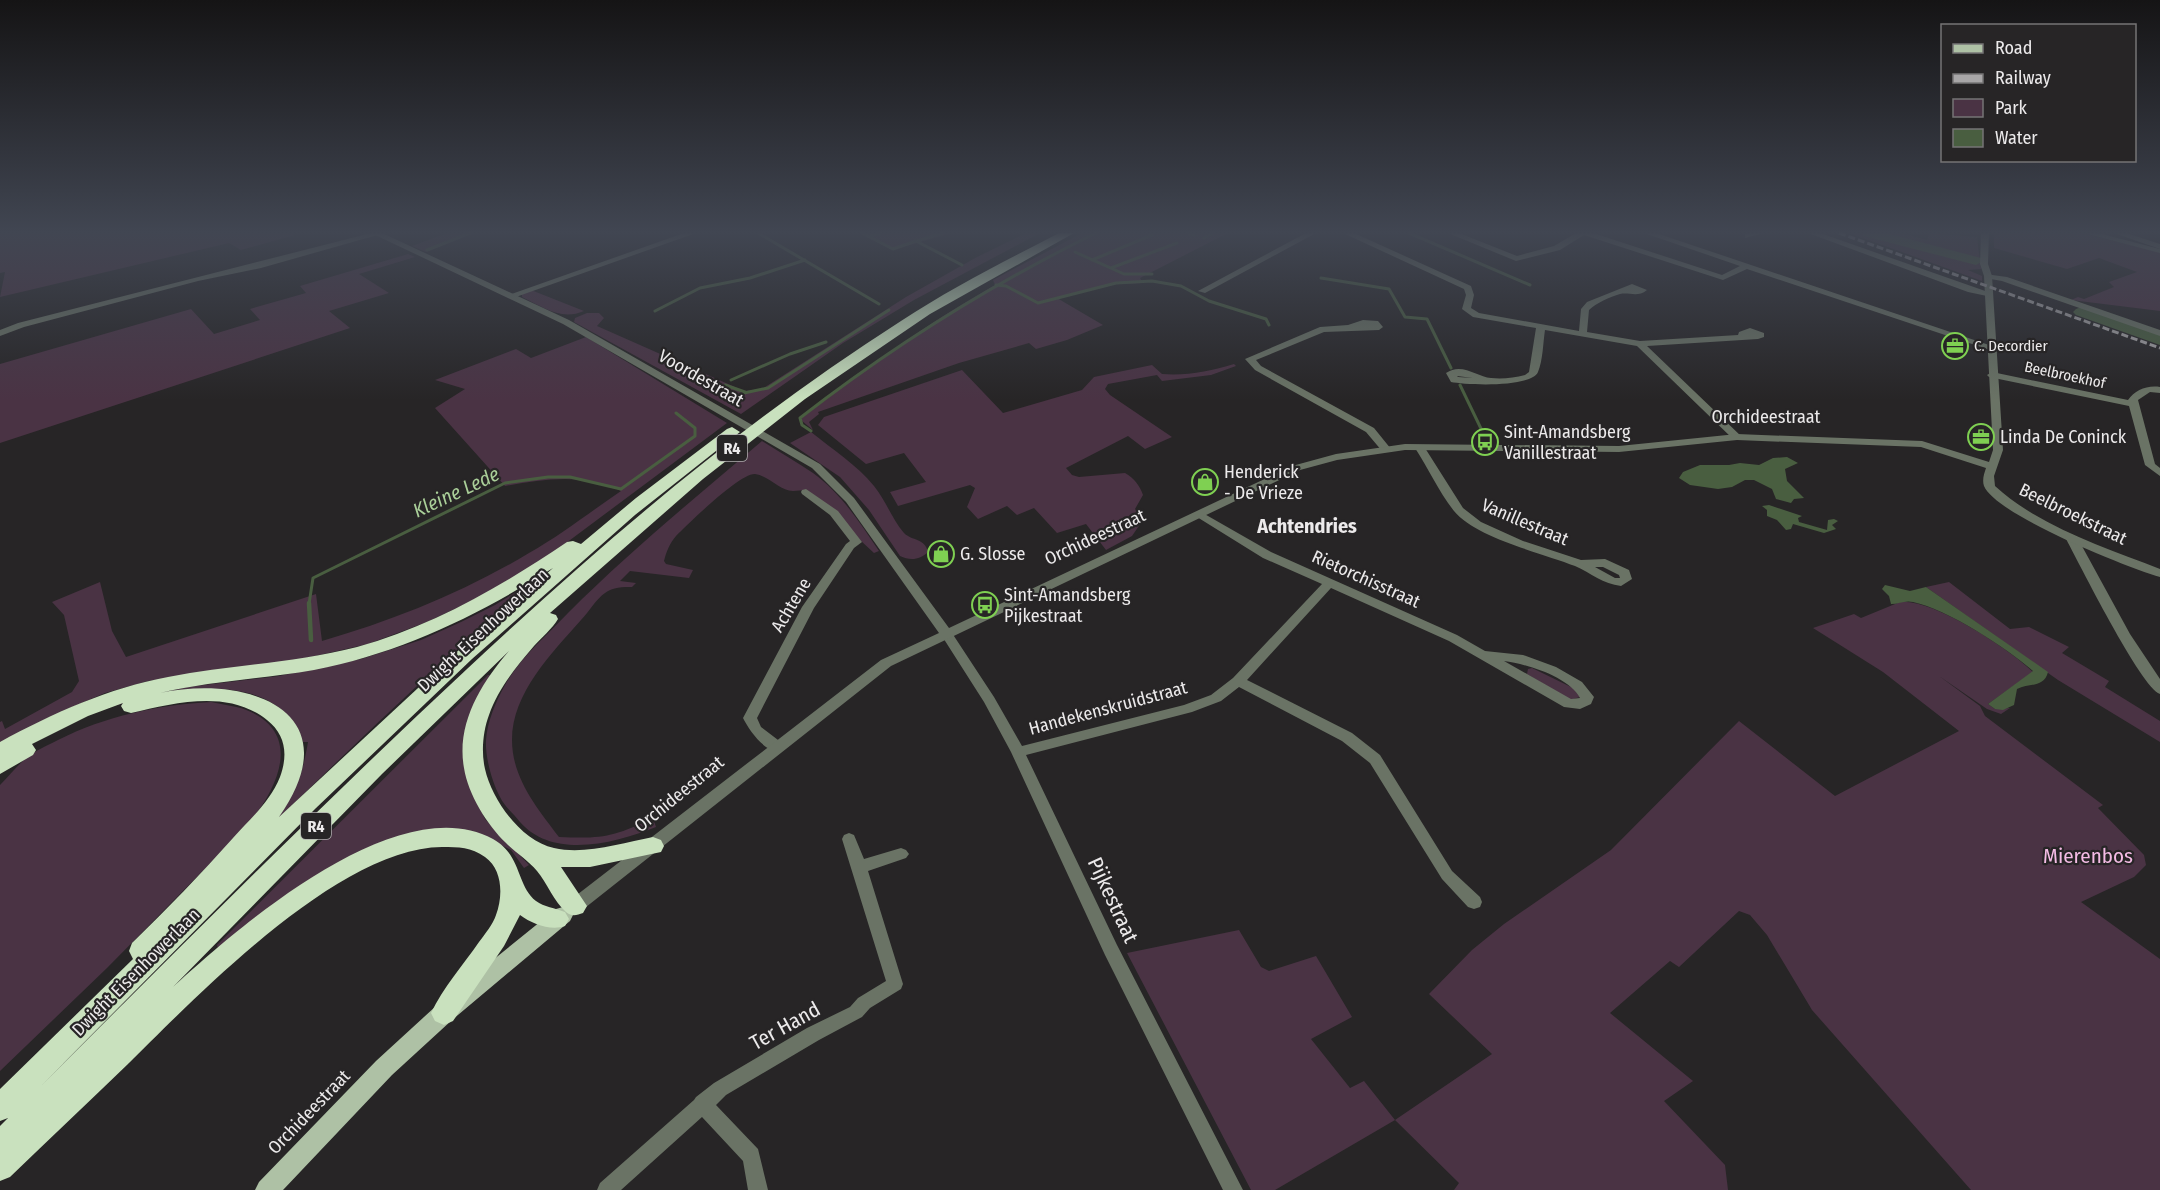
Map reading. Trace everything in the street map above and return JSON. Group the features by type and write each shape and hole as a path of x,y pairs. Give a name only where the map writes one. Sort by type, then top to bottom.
{"highway":[{"name":"Dwight Eisenhowerlaan","path":"0,1146 326,815 545,607 638,515 814,372 889,323 950,289"},
{"name":"Dwight Eisenhowerlaan","path":"0,1108 309,803 537,591 638,515 906,323 965,289"},
{"path":"0,752 60,719 127,695 167,684 323,661 361,652 411,635 487,601 638,515"},
{"path":"0,1167 225,954 289,903 348,867 404,843 438,837 466,838 494,850 506,861 512,883 534,913 566,912 540,859 507,829 489,806 479,787 473,759 474,733 480,710 490,687 512,657 603,568 638,515"},
{"path":"0,766 40,741 80,722 118,709 164,698 202,694 238,697 264,706 282,720 291,736 295,751 291,774 271,810 139,953 97,1011"},
{"path":"527,848 554,858 590,858 653,846"},
{"path":"444,1012 495,939 507,916 512,883"}],"main road":[{"name":"Orchideestraat","path":"267,1190 384,1068 444,1012 566,912"}],"street":[{"path":"0,333 21,325 161,289"},
{"name":"Voordestraat","path":"494,289 594,337 816,466 850,500 946,633"},
{"path":"510,296 532,289"},
{"path":"1202,291 1207,289"},
{"path":"1467,289 1470,295 1466,309 1470,315 1640,344 1742,338"},
{"path":"1814,289 1990,347"},
{"name":"Beelbroekstraat","path":"1987,289 1998,453 1991,466 1988,479 1994,492 2029,515 2072,537 2160,573"},
{"path":"2032,289 2160,333"},
{"path":"1583,333 1585,309 1590,304 1621,291"},
{"path":"1485,380 1524,380 1531,376 1541,327"},
{"path":"1349,328 1323,329 1250,359 1258,368 1370,430 1386,449"},
{"path":"1640,344 1737,437"},
{"name":"Beelbroekhof","path":"1992,375 2133,404"},
{"path":"2160,390 2147,389 2133,399 2150,465 2160,473"},
{"name":"Orchideestraat","path":"566,912 886,663 1296,468 1336,457 1386,449 1619,448 1737,437 1922,444 1991,466"},
{"name":"Vanillestraat","path":"1420,448 1459,510 1477,524 1519,543 1580,564"},
{"name":"Achtene","path":"777,747 756,730 750,718 808,607 856,542 834,513 806,492"},
{"name":"Rietorchisstraat","path":"1201,515 1267,555 1453,638 1569,704 1580,704 1586,701 1584,691 1577,684 1529,661 1486,656"},
{"path":"2072,537 2104,599 2149,675 2160,689"},
{"name":"Handekenskruidstraat","path":"1018,752 1187,709 1215,698 1238,681 1329,583"},
{"name":"Pijkestraat","path":"946,633 989,700 1018,752 1111,950 1233,1190"},
{"path":"1238,681 1347,737 1375,759 1447,876 1474,902"},
{"name":"Ter Hand","path":"607,1190 702,1103 741,1076 856,1012 864,1003 895,984 849,838"},
{"path":"860,867 901,854"},
{"path":"702,1103 751,1156 758,1190"}],"green space":[{"path":"2,289 36,289 0,297"},
{"path":"302,289 382,289 389,293 329,311 350,328 0,443 0,364 191,309 214,334 260,320 250,309 306,293"},
{"path":"921,289 936,289 843,343 741,414 574,322 575,318 587,313 599,313 604,318 597,326 744,391 762,389"},
{"path":"989,289 1098,289 1057,298 1103,325 1067,340 1036,349 1029,343 959,363 818,412 819,414 809,422 813,430 802,421 802,418 825,400 944,315"},
{"path":"2110,289 2160,289 2160,311 2071,300 2078,297 2084,299"},
{"path":"531,290 584,311 576,314 552,312 522,297 522,293"},
{"path":"586,337 727,423 546,558 476,599 427,622 368,644 302,659 148,681 105,693 63,711 0,743 0,722 2,721 5,729 72,692 79,681 64,615 52,602 100,582 112,631 126,657 316,594 322,641 428,604 504,567 564,531 621,491 593,482 564,479 505,486 435,408 465,389 435,380 516,349 531,358"},
{"path":"1234,364 1236,366 1211,375 1162,381 1157,375 1108,384 1105,389 1110,395 1172,437 1145,449 1128,436 1066,468 1072,475 1079,477 1125,473 1140,488 1143,495 1135,509 1143,520 1132,536 1106,550 1086,524 1057,533 1034,508 1017,515 1007,506 978,519 967,507 975,488 970,485 898,506 890,492 926,482 904,453 866,464 818,425 824,417 962,370 1003,413 1082,390 1094,377 1152,365 1162,374 1180,374"},
{"path":"811,432 867,478 904,533 924,544 928,552 915,559 900,556 869,510 840,477 790,443"},
{"path":"762,441 823,481 849,509 879,551 874,553 806,490 788,490 755,474 727,490 676,536 667,551 664,561 666,564 693,570 689,578 630,571 620,581 636,583 632,587 615,588 602,596 546,660 526,690 514,723 513,754 521,780 534,804 559,837 586,838 608,835 653,818 656,827 623,838 585,845 550,841 534,834 520,822 502,800 494,784 488,762 486,740 488,726 505,685 526,656 591,590"},
{"path":"542,576 441,664 278,819 276,817 298,782 308,742 303,742 288,716 267,700 241,691 212,689 181,691 96,711 96,708 187,687 279,676 361,659 421,640 461,622 495,605"},
{"path":"1949,582 2010,629 2029,627 2069,647 2062,653 2109,681 2105,687 2160,721 2160,742 2058,680 1926,587"},
{"name":"Mierenbos","path":"1900,602 1914,603 1951,617 2007,651 2033,672 1988,704 1995,709 2010,708 2001,714 1987,709 1939,676 1980,706 1985,716 2103,805 2098,808 2144,855 2146,865 2134,877 2081,902 2160,959 2160,1190 1971,1190 1812,1010 1767,935 1750,915 1739,911 1679,967 1670,961 1610,1013 1693,1081 1664,1101 1725,1165 1728,1190 1454,1190 1459,1183 1395,1120 1492,1054 1429,994 1472,950 1504,924 1611,850 1739,721 1835,796 1959,731 1883,672 1813,628 1854,614 1861,618"},
{"path":"1532,668 1573,688 1580,697 1570,700 1527,674 1528,669"},
{"path":"488,675 491,675 468,782 485,819 529,865 524,868 511,850 487,838 423,833 218,949 217,945"},
{"path":"211,702 251,712 267,723 277,736 281,751 279,766 267,798 247,826 107,968 0,1071 0,785 30,755 95,724 152,709"},
{"path":"1239,930 1261,967 1269,971 1316,956 1352,1017 1311,1039 1350,1088 1364,1081 1395,1120 1275,1190 1251,1190 1127,953"}],"water":[{"path":"1787,457 1798,463 1785,469 1787,481 1804,498 1794,499 1791,503 1776,499 1772,489 1754,480 1745,480 1732,487 1718,489 1690,485 1679,478 1683,472 1700,465 1740,463 1759,465 1773,458"},
{"path":"1769,505 1802,516 1798,518 1799,522 1827,530 1828,520 1834,519 1838,521 1832,525 1836,529 1824,533 1793,524 1791,529 1786,530 1777,520 1767,516 1767,510 1762,506"},
{"path":"1885,585 1910,591 1926,587 2048,672 2046,677 2040,683 2017,689 2014,705 2003,710 1995,709 1988,704 2033,671 1993,641 1942,612 1910,602 1891,604 1889,596 1882,589"}],"waterway":[{"path":"655,311 699,289"},
{"name":"Kleine Lede","path":"853,289 879,304"},
{"path":"811,431 802,425 800,418 871,366 992,289"},
{"path":"1011,289 1038,303 1094,289"},
{"path":"1186,289 1209,301 1266,319 1269,325"},
{"path":"1386,289 1389,289 1405,317 1427,319 1451,368"},
{"name":"Kleine Lede","path":"744,393 768,388 889,310"},
{"path":"2081,312 2160,340"},
{"path":"731,380 790,354 826,342"},
{"path":"725,385 745,392"},
{"path":"1460,385 1486,439"},
{"name":"Kleine Lede","path":"309,604 313,578 505,483 548,477 570,477 621,489 695,436 695,428 676,413"},
{"name":"Kleine Lede","path":"309,604 311,640"}],"railway":[{"path":"1994,289 2160,348"}],"place":[{"name":"C. Decordier","path":"1955,346"},
{"name":"Linda De Coninck","path":"1981,437"},
{"name":"Sint-Amandsberg Vanillestraat","path":"1485,442"},
{"name":"Henderick - De Vrieze","path":"1205,482"},
{"name":"G. Slosse","path":"941,554"},
{"name":"Sint-Amandsberg Pijkestraat","path":"985,605"}],"district":[{"name":"Achtendries","path":"1307,526"}]}
